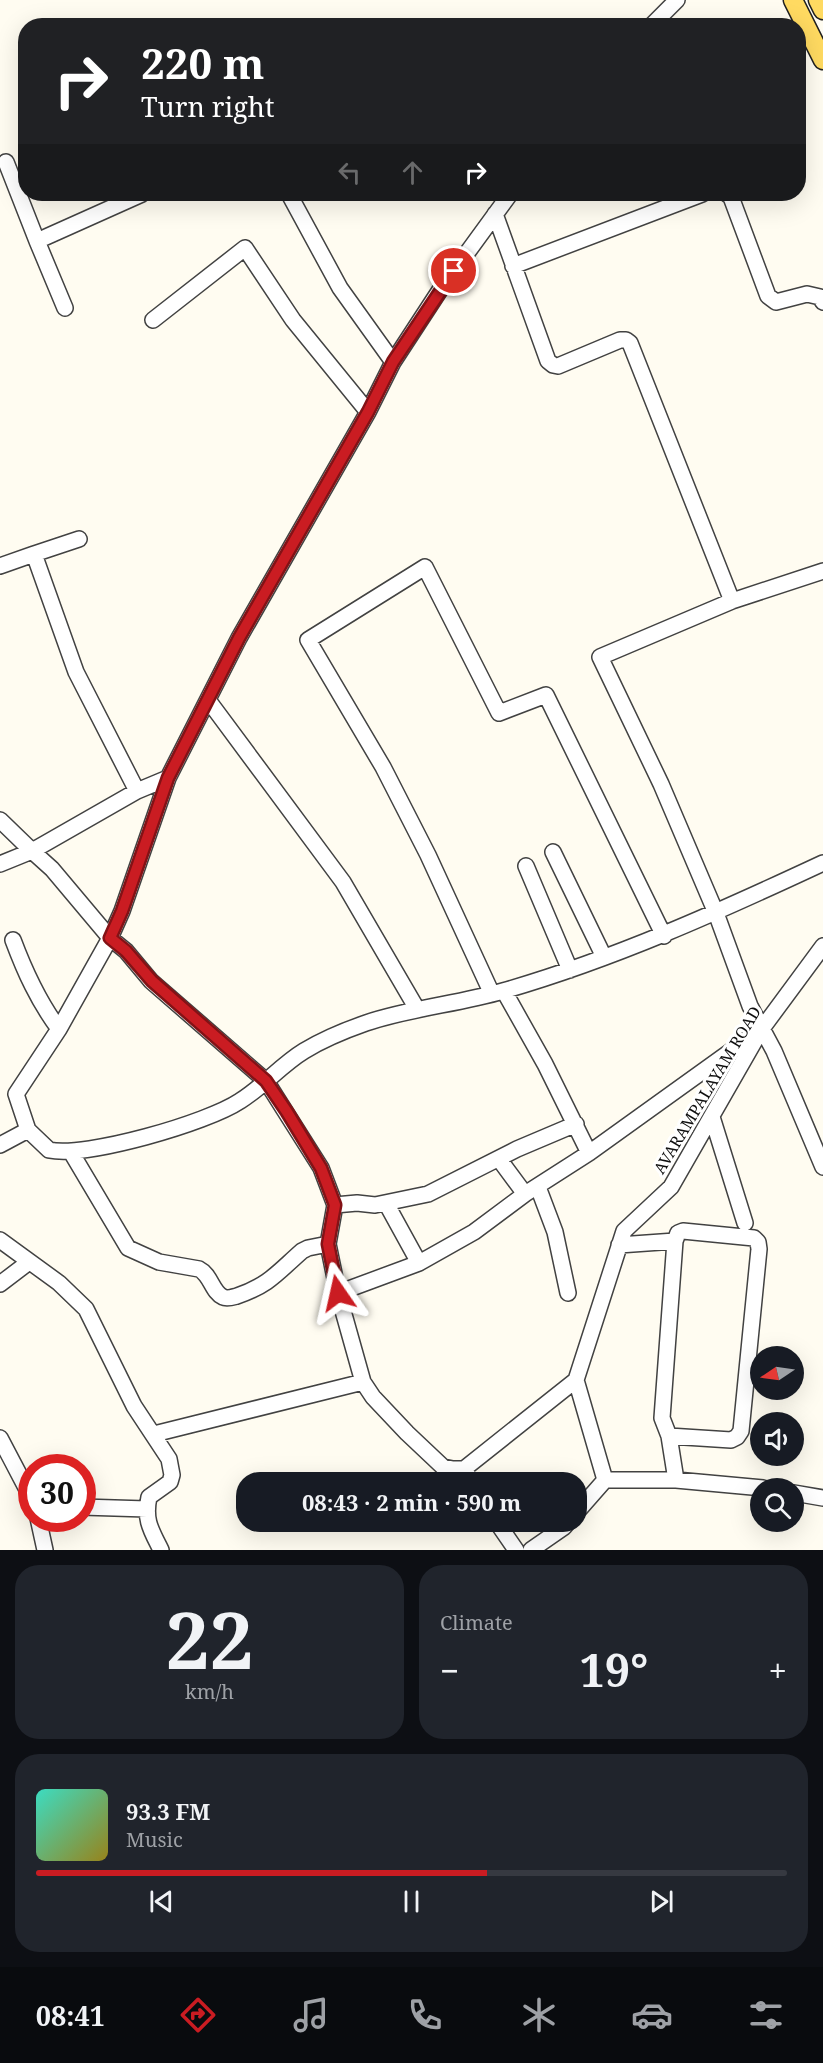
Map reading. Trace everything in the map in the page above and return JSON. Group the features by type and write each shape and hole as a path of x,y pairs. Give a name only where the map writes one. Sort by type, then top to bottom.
{"main road":[{"path":"793,0 802,18"},
{"path":"818,0 823,10"},
{"path":"806,26 823,60"}],"street":[{"path":"659,18 677,0"},
{"path":"6,162 18,193"},
{"path":"21,201 65,308"},
{"path":"37,241 126,201"},
{"path":"293,201 340,288 393,362"},
{"path":"505,201 440,290 393,362 368,412 239,638 168,778 130,890 110,938 59,1029 16,1094 28,1130 49,1150 71,1152 123,1142 205,1119 240,1101 304,1051 365,1023 417,1009 498,992 570,970 664,936 823,863"},
{"path":"513,266 684,201"},
{"path":"732,201 768,296 776,302 807,294 820,297 823,302"},
{"path":"495,214 548,361 558,366 620,340 630,343 732,601"},
{"path":"153,320 245,248 293,320 368,412"},
{"path":"0,566 79,539"},
{"path":"34,554 76,672 137,791"},
{"path":"590,1153 576,1124 498,992 388,777 308,640 425,567 499,713 546,695 664,936"},
{"path":"823,571 732,601 600,657 661,784 716,913 750,1006 774,1051 823,1167"},
{"path":"208,700 343,882 417,1009"},
{"path":"0,864 32,851 137,791 168,778"},
{"path":"0,820 76,895 110,938 126,951 152,981 266,1081 321,1168 335,1205 328,1244 338,1293 363,1382 373,1397 400,1426 443,1467 460,1472"},
{"path":"552,852 604,957"},
{"path":"526,866 570,970"},
{"path":"13,940 44,1010 59,1029"},
{"name":"AVARAMPALAYAM ROAD","path":"576,1380 624,1231 671,1187 761,1030 823,946"},
{"path":"338,1293 418,1263 474,1232 532,1190 590,1153 761,1030"},
{"path":"711,1117 745,1223"},
{"path":"335,1205 357,1203 375,1205 428,1194 576,1124"},
{"path":"0,1145 28,1130"},
{"path":"71,1152 128,1248 159,1262 204,1271 217,1292 224,1298 230,1298 266,1284 302,1251 328,1244"},
{"path":"499,1159 532,1190 555,1232 568,1293"},
{"path":"386,1203 418,1263"},
{"path":"669,1436 730,1440 737,1437 741,1431 759,1249 758,1242 754,1238 683,1231 678,1233 675,1241 662,1418 669,1436 676,1480"},
{"path":"0,1240 59,1283 86,1309 134,1406 169,1459 172,1475 170,1482 149,1497 147,1509 147,1522 161,1550"},
{"path":"620,1245 675,1241"},
{"path":"0,1284 29,1262"},
{"path":"471,1472 576,1380 605,1480"},
{"path":"154,1434 363,1382"},
{"path":"0,1438 18,1472"},
{"path":"587,1500 605,1480 676,1480 750,1487"},
{"path":"804,1495 823,1498"},
{"path":"96,1507 147,1509"},
{"path":"41,1532 45,1550"},
{"path":"504,1532 516,1550"},
{"path":"531,1550 557,1532"}],"route":[{"path":"338,1293 328,1244 335,1205 321,1168 287,1112 266,1081 152,981 126,951 110,938 142,858 168,778 239,638 368,412 393,362 454,271"}]}
